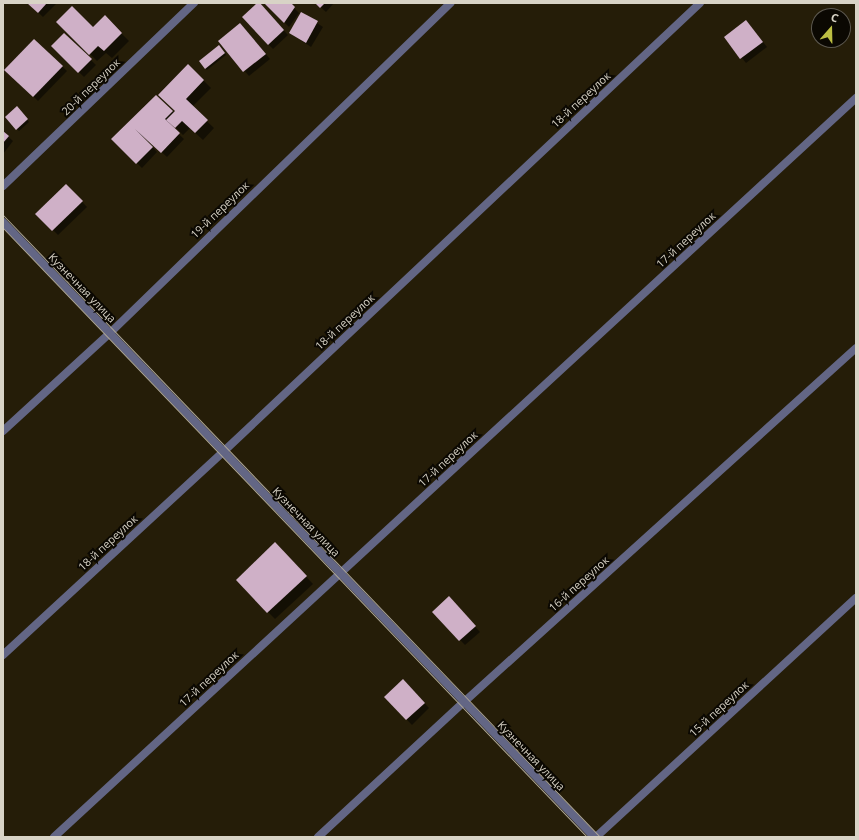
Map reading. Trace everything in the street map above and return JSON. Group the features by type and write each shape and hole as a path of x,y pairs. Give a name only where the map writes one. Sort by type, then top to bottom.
{"street":[{"name":"20-й переулок","path":"3,186 194,3"},
{"name":"19-й переулок","path":"3,431 110,333 450,3"},
{"name":"18-й переулок","path":"3,655 223,452 700,3"},
{"name":"17-й переулок","path":"54,837 856,98"},
{"name":"Кузнечная улица","path":"3,222 595,837"},
{"name":"16-й переулок","path":"318,837 464,702 856,348"},
{"name":"15-й переулок","path":"595,837 856,598"}],"building":[{"path":"27,3 47,3 38,13"},
{"path":"257,3 260,3 284,30 268,45 242,17"},
{"path":"264,3 291,3 295,7 284,23"},
{"path":"315,3 325,3 320,8"},
{"path":"72,6 93,27 105,15 122,33 104,51 98,46 89,55 56,22"},
{"path":"301,12 318,21 306,43 289,33"},
{"path":"746,20 763,42 740,59 724,37"},
{"path":"240,23 266,54 243,72 218,41"},
{"path":"64,33 92,59 78,73 51,46"},
{"path":"34,39 63,66 33,97 4,70"},
{"path":"219,45 225,53 205,69 199,61"},
{"path":"188,64 204,80 186,99 208,120 195,133 182,121 175,128 166,120 175,111 158,95"},
{"path":"156,95 173,111 165,119 180,133 161,153 135,129 153,147 136,164 111,139"},
{"path":"17,106 28,119 16,130 5,117"},
{"path":"3,131 9,136 3,143"},
{"path":"66,184 83,201 52,231 35,214"},
{"path":"275,542 307,576 267,613 236,580"},
{"path":"449,596 476,626 459,641 432,612"},
{"path":"403,679 425,703 406,720 384,697"}],"tram line":[{"path":"3,215 600,837"},
{"path":"3,228 587,837"}]}
